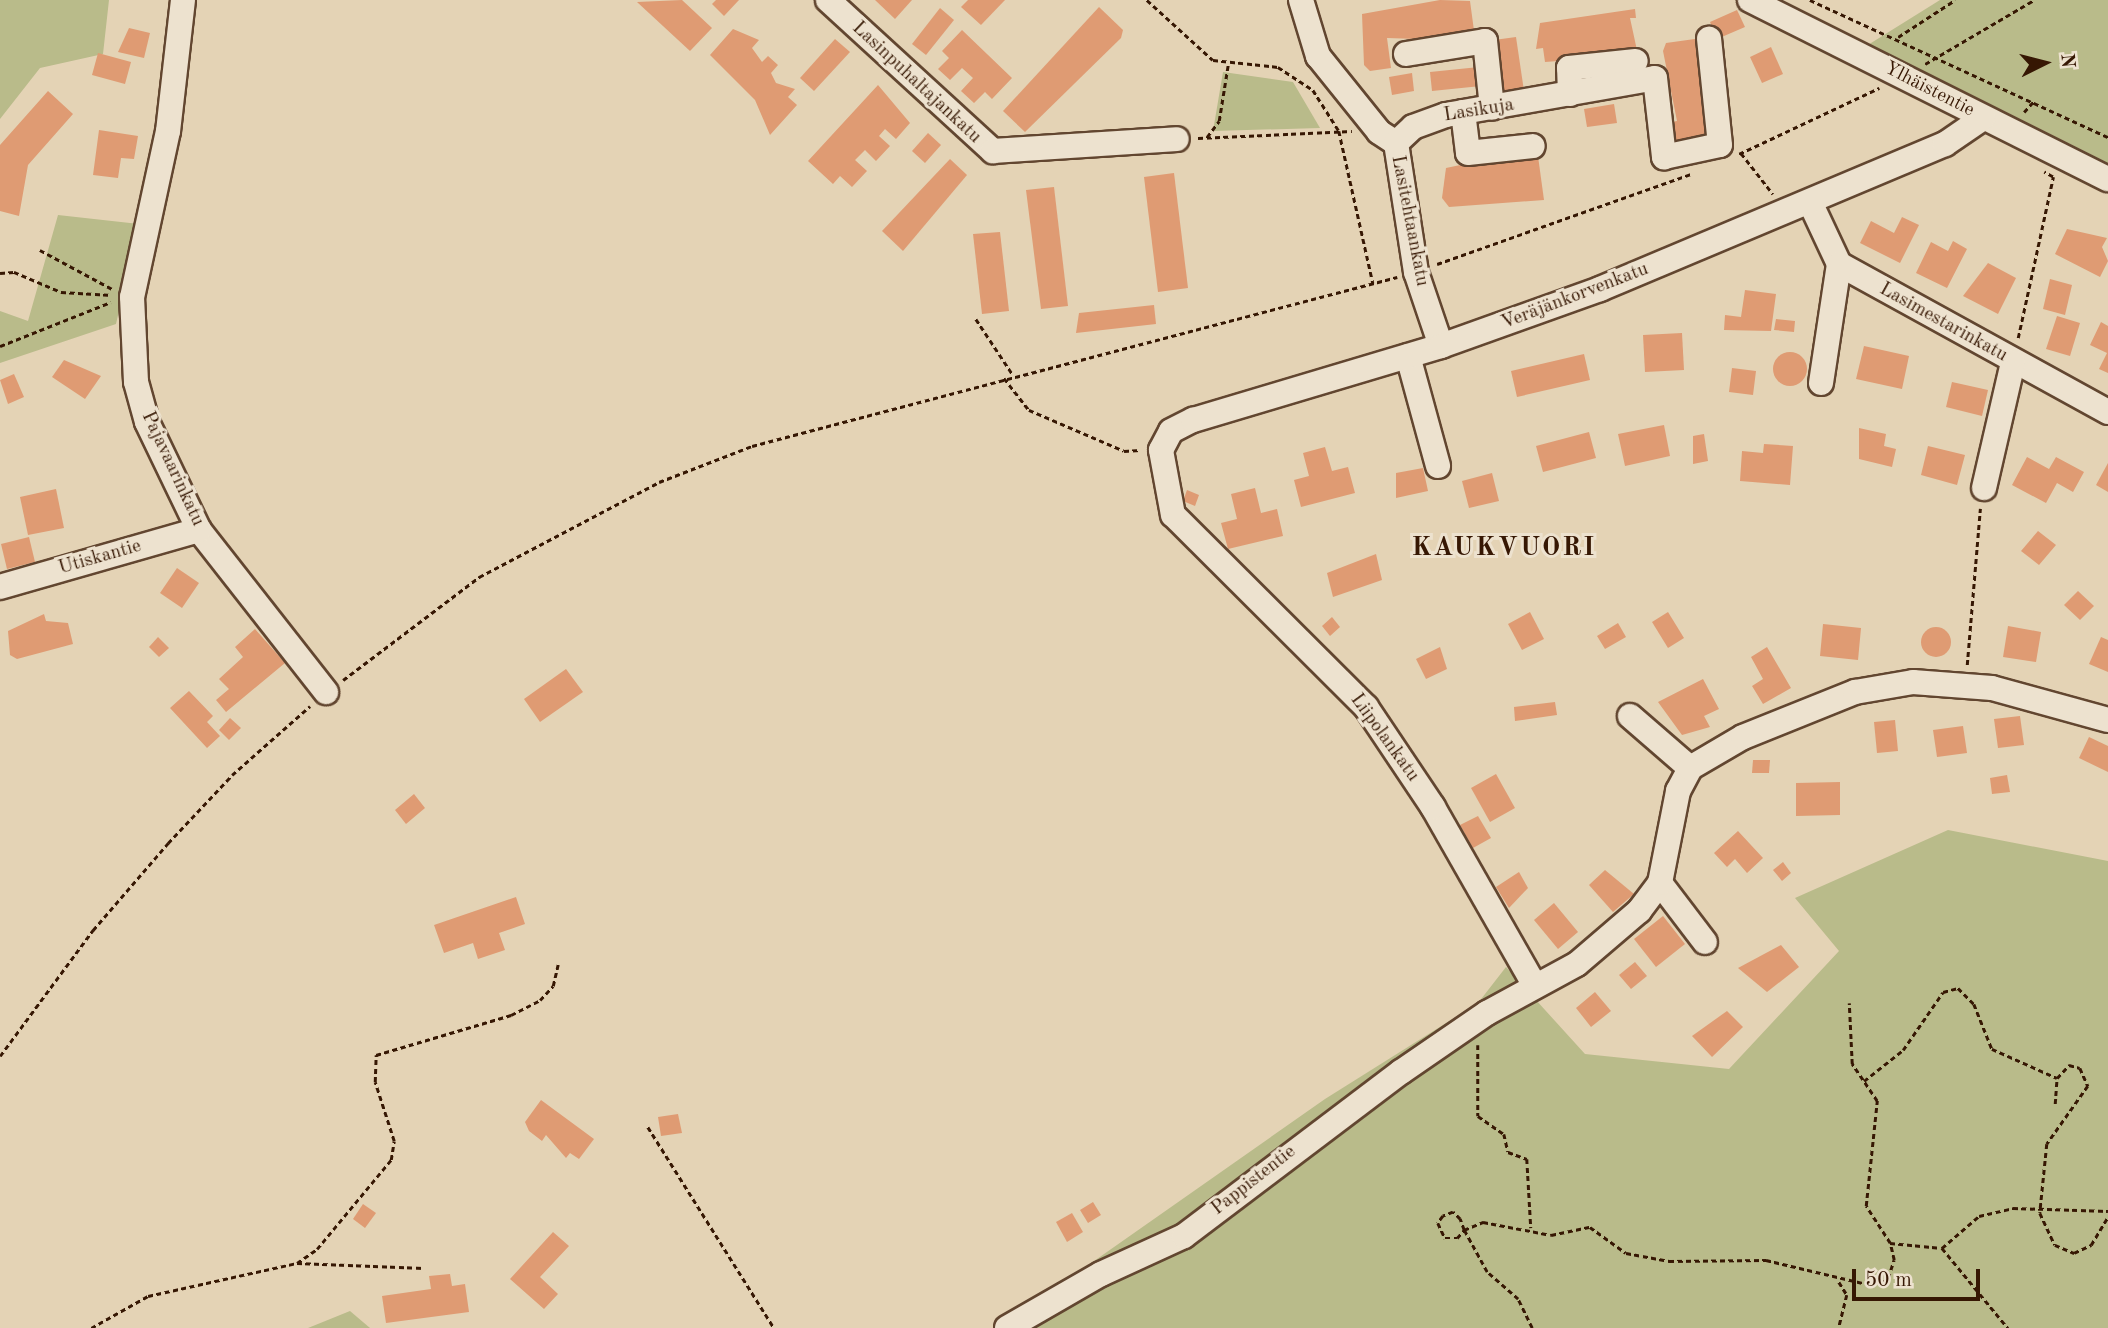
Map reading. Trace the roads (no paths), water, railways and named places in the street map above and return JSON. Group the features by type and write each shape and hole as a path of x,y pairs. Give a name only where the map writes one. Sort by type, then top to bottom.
{"street":[{"name":"Pajavaarinkatu","path":"183,0 168,131 132,297 130,342 147,422 199,530 326,692"},
{"name":"Lasinpuhaltajankatu","path":"828,0 993,152 1177,139"},
{"name":"Lasitehtaankatu","path":"1301,0 1318,56 1388,137 1416,272 1441,346"},
{"name":"Ylhäistentie","path":"1750,0 2108,179"},
{"name":"Lasikuja","path":"1388,137 1423,122 1463,112 1527,103 1655,78 1664,156 1720,145 1709,39"},
{"path":"1406,54 1485,41 1492,108"},
{"path":"1570,94 1569,68 1636,61"},
{"path":"1463,112 1468,153 1533,146"},
{"name":"Veräjänkorvenkatu","path":"1161,450 1171,431 1193,420 1441,346 1787,212 1945,144 1983,118"},
{"path":"1810,202 1839,264 1821,383"},
{"name":"Lasimestarinkatu","path":"1839,264 2108,412"},
{"path":"1408,356 1438,466"},
{"path":"1984,488 2013,362"},
{"name":"Liipolankatu","path":"1161,450 1173,515 1366,708 1433,807 1535,986"},
{"name":"Utiskantie","path":"0,587 199,530"},
{"path":"1705,942 1660,883 1678,791 1690,768 1743,737 1854,692 1913,682 1966,684 2108,720"},
{"path":"1630,716 1690,768"},
{"name":"Pappistentie","path":"1007,1328 1101,1274 1184,1236 1255,1178 1481,1017 1588,955 1660,883"}],"district":[{"name":"KAUKVUORI","path":"1504,549"}]}
